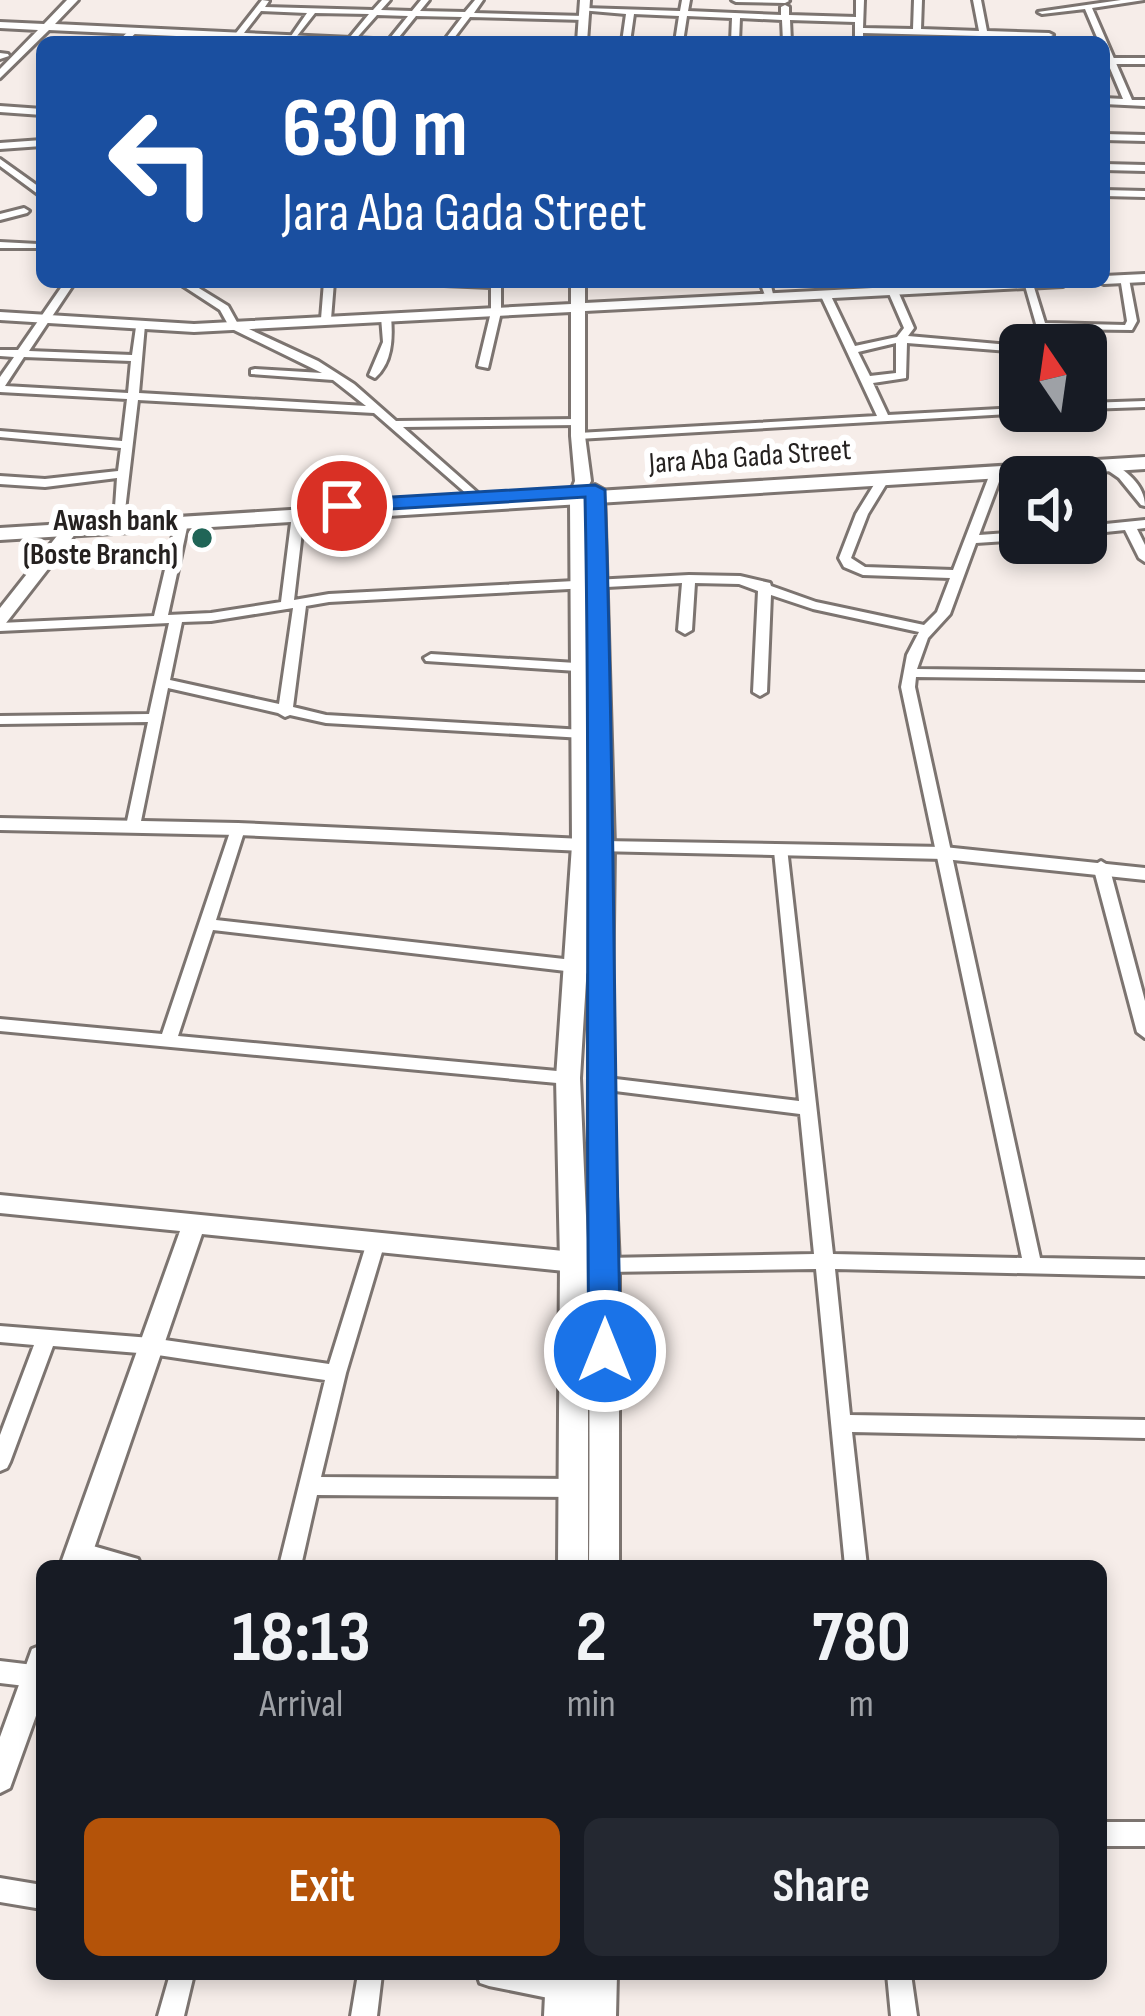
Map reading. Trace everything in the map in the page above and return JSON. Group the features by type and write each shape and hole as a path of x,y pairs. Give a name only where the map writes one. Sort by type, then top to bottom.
{"main road":[{"name":"Jara Aba Gada Street","path":"0,525 1145,460"},
{"name":"Jara Aba Gada Street","path":"1107,464 1145,460"},
{"name":"Jara Aba Gada Street","path":"0,534 586,491 998,471"},
{"path":"572,1560 574,1262 568,1078 587,967 593,846 586,491"},
{"path":"592,668 583,734 593,846"},
{"path":"587,967 599,1083 605,1265 604,1560"},
{"path":"598,2016 599,1980"}],"street":[{"path":"0,74 61,0"},
{"path":"2,57 73,0"},
{"path":"329,11 337,0"},
{"path":"354,36 386,0"},
{"path":"396,36 425,0"},
{"path":"451,36 479,0"},
{"path":"540,17 545,0"},
{"path":"680,36 686,0"},
{"path":"736,0 785,1 787,36"},
{"path":"859,36 860,0"},
{"path":"917,31 918,0"},
{"path":"977,0 984,36"},
{"path":"1039,0 1049,36"},
{"path":"1042,12 1140,0"},
{"path":"1124,3 1145,15"},
{"path":"237,36 262,5 540,17 584,10 786,16 965,36"},
{"path":"1089,9 1101,36"},
{"path":"295,36 313,10"},
{"path":"627,36 630,12"},
{"path":"735,36 736,15"},
{"path":"0,25 197,36"},
{"path":"128,36 134,31"},
{"path":"1110,61 1145,61"},
{"path":"1110,67 1129,102"},
{"path":"1110,101 1145,104"},
{"path":"0,110 36,112"},
{"path":"1110,137 1145,138"},
{"path":"0,149 36,144"},
{"path":"0,149 36,152"},
{"path":"0,162 36,189"},
{"path":"1110,167 1145,168"},
{"path":"1110,193 1145,194"},
{"path":"0,218 24,212"},
{"path":"0,245 36,247"},
{"path":"1110,280 1145,278"},
{"path":"1107,328 1128,328 1132,320 1124,279"},
{"path":"66,288 0,387 377,410"},
{"path":"192,288 224,308 237,326 337,378 476,498"},
{"path":"326,319 329,288"},
{"path":"484,367 496,312 496,288"},
{"path":"578,288 578,429 586,491"},
{"path":"0,316 142,327 237,326 578,309 768,289 826,294 875,288"},
{"path":"867,380 902,376 901,339 909,328 892,288"},
{"path":"1029,288 1040,324"},
{"path":"826,294 885,420"},
{"path":"375,375 388,342 386,316"},
{"path":"118,519 142,327"},
{"path":"854,350 901,339 999,347"},
{"path":"0,353 138,358"},
{"path":"255,372 337,378"},
{"path":"1107,405 1145,404"},
{"path":"393,424 578,429 999,412"},
{"path":"0,434 127,445"},
{"path":"1107,464 1145,502"},
{"path":"998,471 943,614 925,629 913,651 909,673 1032,1263"},
{"path":"0,481 45,483 124,474"},
{"path":"884,478 862,514 845,558 848,565 863,571 959,574"},
{"path":"285,713 298,515"},
{"path":"133,826 163,683 182,523"},
{"path":"1107,528 1138,526 1145,558"},
{"path":"0,623 70,530"},
{"path":"973,539 999,537"},
{"path":"0,623 168,619 294,604 689,579 765,586 814,605 925,629"},
{"path":"686,631 689,579"},
{"path":"760,692 765,586"},
{"path":"431,658 592,668"},
{"path":"909,673 1145,676"},
{"path":"163,683 285,713 583,734"},
{"path":"0,720 155,718"},
{"path":"0,846 6,824 133,826 593,846 944,853 1145,874"},
{"path":"168,1041 238,829"},
{"path":"782,851 855,1560"},
{"path":"1101,866 1145,1032"},
{"path":"207,924 587,967"},
{"path":"0,1025 568,1078"},
{"path":"599,1083 806,1108"},
{"path":"2,1210 605,1265 824,1261 1145,1268"},
{"path":"77,1559 194,1224"},
{"path":"292,1560 336,1373 376,1242"},
{"path":"0,1334 151,1346 336,1373"},
{"path":"0,1462 46,1338"},
{"path":"841,1423 1145,1430"},
{"path":"311,1486 575,1488"},
{"path":"0,1672 36,1670"},
{"path":"0,1778 36,1681"},
{"path":"1107,1834 1145,1834"},
{"path":"0,1890 36,1896"},
{"path":"171,2016 180,1980"},
{"path":"364,2016 369,1980"},
{"path":"512,1980 563,1993"},
{"path":"900,1980 904,2016"}],"place":[{"name":"Awash bank (Boste Branch)","path":"202,538"}],"route":[{"path":"342,506 595,490 605,1351"}]}
